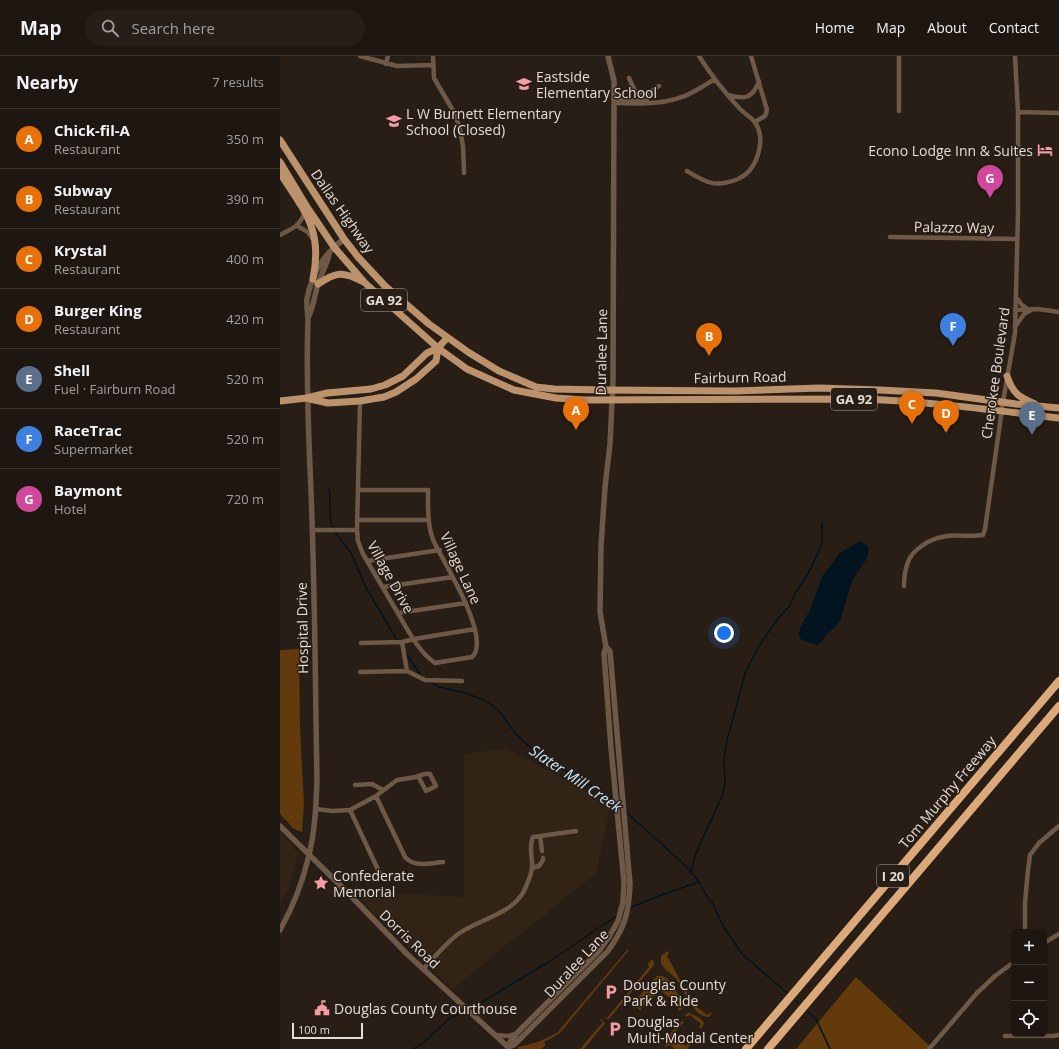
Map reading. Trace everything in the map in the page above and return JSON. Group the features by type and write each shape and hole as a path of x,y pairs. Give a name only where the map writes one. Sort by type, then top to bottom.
{"highway":[{"path":"1040,703 1059,676"},
{"name":"Tom Murphy Freeway","path":"746,1049 1059,681"},
{"name":"Tom Murphy Freeway","path":"768,1049 1059,706"}],"main road":[{"name":"Dallas Highway","path":"280,140 344,240 358,257 385,286 447,338"},
{"name":"Dallas Highway","path":"280,162 307,207 334,247 365,283 438,348"},
{"path":"280,173 305,212 314,232 316,259 315,281 330,275 343,274 352,276 365,283"},
{"name":"Fairburn Road","path":"447,338 486,364 522,382 536,387 554,389 735,391 838,389 936,393 1059,408"},
{"path":"280,401 307,398 327,393 371,390 385,385 402,376 427,353 438,348 447,338"},
{"name":"Fairburn Road","path":"438,348 467,369 514,390 566,399 859,399 935,403 1059,418"},
{"path":"307,398 328,403 360,401 384,397 396,392 416,379 436,361 438,348"},
{"path":"1007,376 1015,393 1041,406"}],"street":[{"path":"360,56 386,64 406,66 433,65"},
{"path":"386,64 388,56"},
{"path":"432,56 434,78 455,114 460,129 463,146 464,173"},
{"name":"Duralee Lane","path":"509,1048 510,1042 517,1033 599,951 615,928 623,902 624,882 611,748 604,653 606,647 600,612 601,546 613,390 614,81 608,56"},
{"path":"687,171 711,183 726,184 743,177 752,166 759,151 760,139 758,127 755,122 714,79 699,56"},
{"path":"751,56 766,110 765,116 755,122"},
{"path":"899,111 900,56"},
{"name":"Cherokee Boulevard","path":"904,586 904,576 908,560 916,551 930,541 942,537 983,535 985,529 1015,327 1018,112 1015,56"},
{"path":"629,78 636,91 647,94 659,86"},
{"path":"614,102 671,100 693,92 714,79"},
{"path":"728,95 739,98 750,96 756,90 759,81"},
{"path":"647,94 647,102"},
{"path":"1018,112 1059,113"},
{"path":"280,235 297,226 301,222 305,212"},
{"path":"297,226 308,232 315,242"},
{"name":"Palazzo Way","path":"890,237 1017,239"},
{"name":"Hospital Drive","path":"280,930 292,909 309,855 316,809 317,781 312,530 307,398 308,318 306,301 322,261 330,254 334,247 344,240"},
{"path":"1016,297 1022,305 1028,309"},
{"path":"1015,327 1024,314 1038,309"},
{"path":"1015,310 1038,309 1059,312"},
{"name":"Village Drive","path":"360,401 356,530 358,541 367,561 424,654 435,663 472,657 475,654"},
{"name":"Village Lane","path":"358,490 428,490 428,520 435,544 440,550 466,603 475,629 477,650 475,654"},
{"path":"357,520 428,520"},
{"path":"312,530 356,530"},
{"path":"367,561 440,550"},
{"path":"383,587 453,577"},
{"path":"398,613 466,603"},
{"path":"361,643 402,642 475,629"},
{"path":"402,642 407,670"},
{"name":"Duralee Lane","path":"509,1048 514,1045 608,951 619,936 625,923 630,902 630,884 610,651 606,647"},
{"path":"360,672 407,670 425,680 462,681"},
{"path":"316,809 332,811 350,810 376,796 397,780 418,776"},
{"path":"355,786 372,784 382,790"},
{"path":"376,796 405,857 409,861 416,864 443,862"},
{"path":"350,810 381,876"},
{"name":"Dorris Road","path":"280,826 407,954 509,1048"},
{"path":"1026,929 1025,903 1030,855 1039,843 1059,826"},
{"path":"423,969 456,936 512,905 524,891 532,868 530,843 533,837 576,831"},
{"path":"540,836 542,851"},
{"path":"532,868 539,866 543,858"},
{"path":"1047,941 1059,934"},
{"path":"929,1049 977,993 995,976 1011,964"},
{"path":"496,1035 508,1036 517,1033"},
{"path":"1005,1036 1059,1035"}],"shaded area":[{"path":"299,649 300,727 304,804 302,832 294,829 280,814 280,650"},
{"path":"507,748 611,805 596,873 453,989 379,919 363,901 363,892 464,897 464,754"},
{"path":"280,832 298,853 292,878 280,907"},
{"path":"628,949 629,950 559,1034 544,1042 546,1045 541,1049 518,1049 518,1047 538,1042 557,1033"},
{"path":"667,951 669,953 667,956 693,1004 707,1015 711,1012 711,1015 708,1017 703,1016 694,1008 677,980 662,965 661,956"},
{"path":"651,960 653,960 654,965 608,1020 604,1016 607,1018 649,967 648,964"},
{"path":"657,976 662,976 670,981 683,1005 682,1009 678,1011 680,1006 660,990 655,996 650,998 640,1010 632,1004"},
{"path":"856,977 933,1049 796,1049"},
{"path":"688,1013 701,1019 704,1023 701,1029 699,1026 701,1024 690,1015 686,1017 685,1015"},
{"path":"601,1019 605,1023 584,1049 580,1049 603,1022 600,1020"},
{"path":"682,1021 684,1022 672,1035 686,1046 696,1033 698,1034 687,1049 675,1049 670,1045 665,1047 666,1038"}],"water":[{"path":"860,541 869,547 867,558 852,581 840,621 817,645 801,640 799,634 800,628 809,612 823,575 840,553"}],"waterway":[{"name":"Slater Mill Creek","path":"329,489 330,518 333,528"},
{"path":"691,872 696,853 723,794 725,782 724,760 727,740 746,671 759,646 779,617 789,607 810,570 822,544 822,523"},
{"name":"Slater Mill Creek","path":"335,532 351,553 365,586 397,640"},
{"name":"Slater Mill Creek","path":"405,652 422,677"},
{"name":"Slater Mill Creek","path":"430,682 439,687 466,693 486,701 498,710 515,733 537,754 615,801"},
{"name":"Slater Mill Creek","path":"626,812 688,868 713,904 722,924 742,954 787,993"},
{"path":"630,908 658,896 699,882"},
{"path":"469,1010 550,961 618,915"},
{"path":"414,1049 422,1044 449,1019 466,1011"},
{"name":"Slater Mill Creek","path":"808,1012 816,1019 830,1049"}],"place":[{"name":"Eastside Elementary School","path":"524,84"},
{"name":"L W Burnett Elementary School (Closed)","path":"394,121"},
{"name":"Econo Lodge Inn & Suites","path":"1045,150"},
{"name":"Baymont","path":"990,198"},
{"name":"RaceTrac","path":"953,346"},
{"name":"Subway","path":"709,356"},
{"name":"Krystal","path":"912,424"},
{"name":"Chick-fil-A","path":"576,430"},
{"name":"Burger King","path":"946,433"},
{"name":"Shell","path":"1032,435"},
{"name":"Confederate Memorial","path":"321,883"},
{"name":"Douglas County Park & Ride","path":"611,992"},
{"name":"Douglas County Courthouse","path":"322,1008"},
{"name":"Douglas Multi-Modal Center","path":"615,1029"}]}
